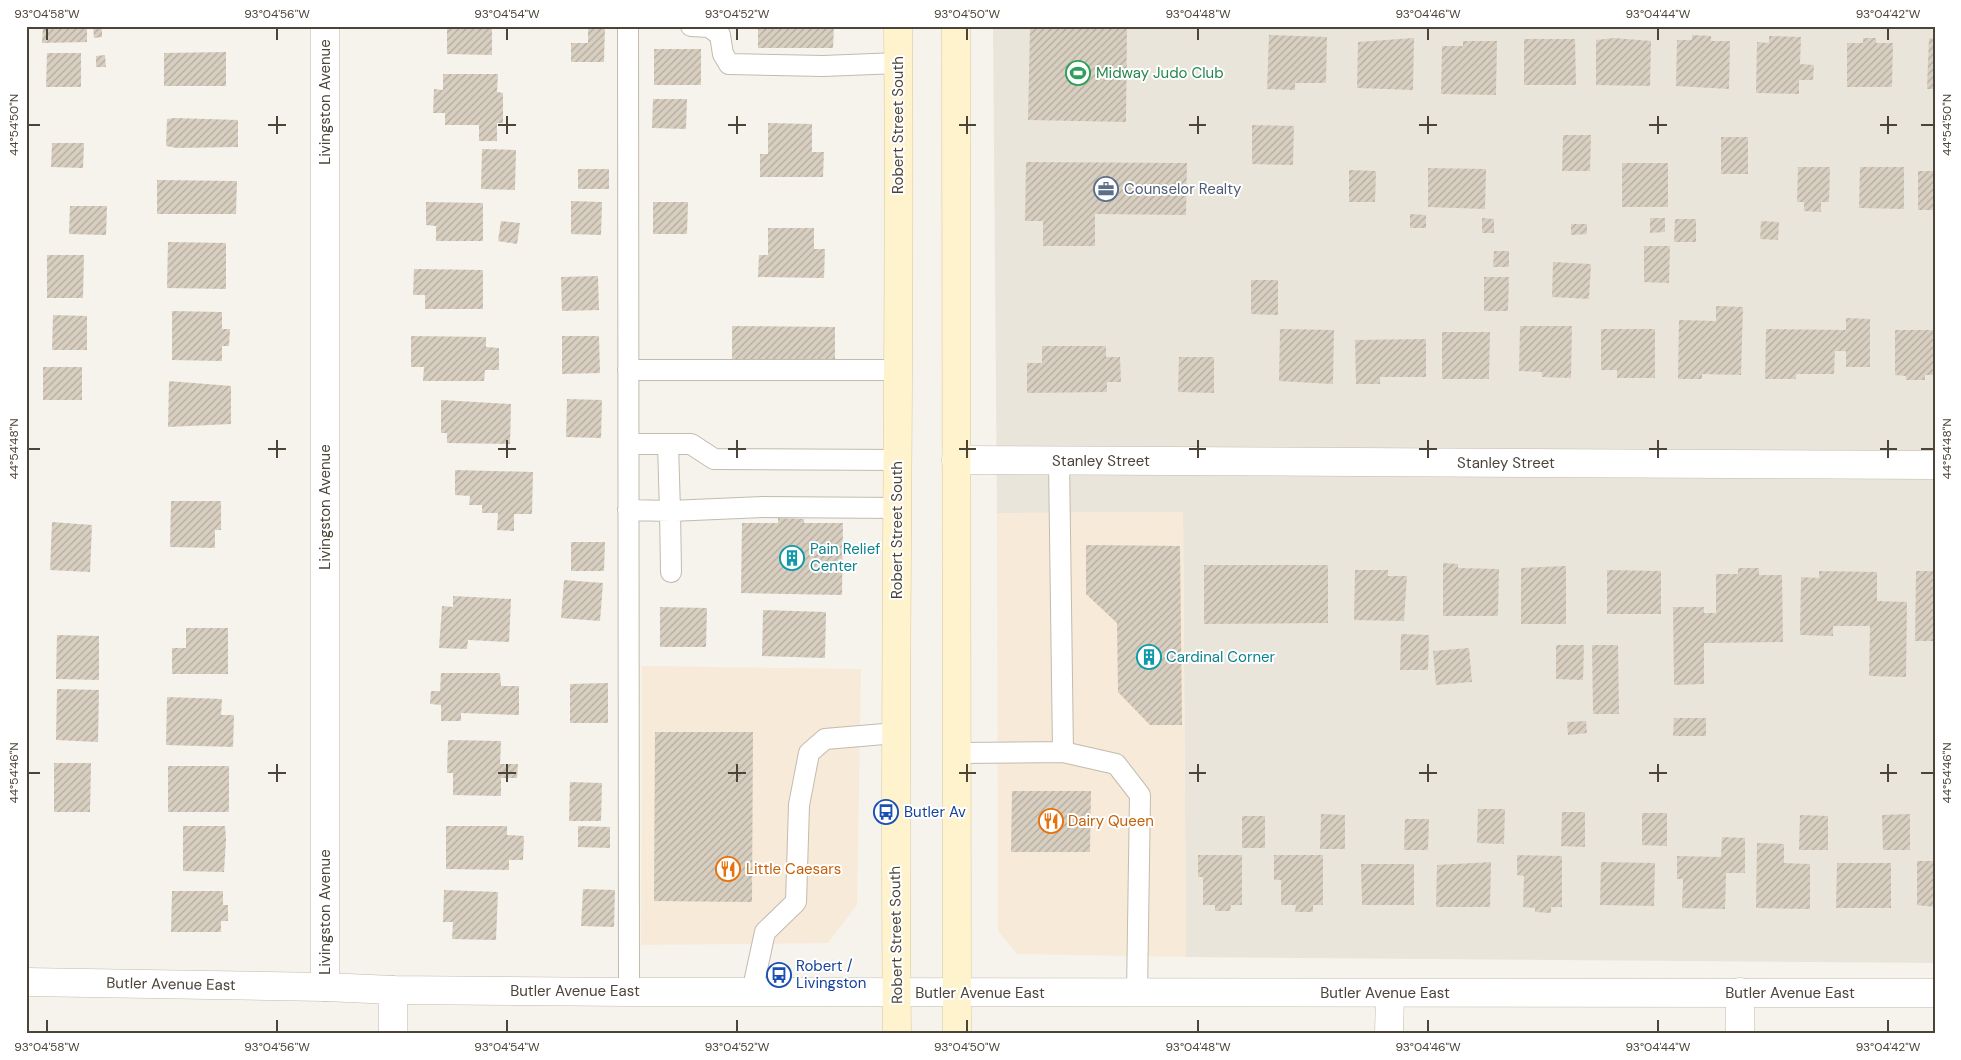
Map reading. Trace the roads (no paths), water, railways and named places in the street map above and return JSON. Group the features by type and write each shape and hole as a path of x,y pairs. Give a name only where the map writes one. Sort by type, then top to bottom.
{"main road":[{"name":"Robert Street South","path":"897,1034 898,26"},
{"path":"956,26 957,1034"}],"street":[{"name":"Livingston Avenue","path":"325,26 325,987"},
{"name":"Stanley Street","path":"956,460 1935,465"},
{"name":"Butler Avenue East","path":"26,982 325,987 393,990 629,992 1935,993"},
{"path":"393,990 393,1034"},
{"path":"1740,992 1740,1034"},
{"path":"1389,1034 1390,994"}],"lane":[{"path":"628,26 629,992"},
{"path":"691,26 709,27 720,35 723,54 729,64 823,66 898,63"},
{"path":"628,370 898,370"},
{"path":"629,444 691,444 714,459 897,460"},
{"path":"668,444 670,572"},
{"path":"1059,460 1063,752"},
{"path":"628,510 670,511 763,506 897,508"},
{"path":"752,992 765,932 796,902 799,805 809,753 825,739 896,733"},
{"path":"957,753 1063,752 1116,764 1140,795 1137,993"}],"place":[{"name":"Midway Judo Club","path":"1078,73"},
{"name":"Counselor Realty","path":"1106,189"},
{"name":"Pain Relief Center","path":"792,558"},
{"name":"Cardinal Corner","path":"1149,657"},
{"name":"Butler Av","path":"886,812"},
{"name":"Dairy Queen","path":"1051,821"},
{"name":"Little Caesars","path":"728,869"},
{"name":"Robert / Livingston","path":"779,975"}]}
